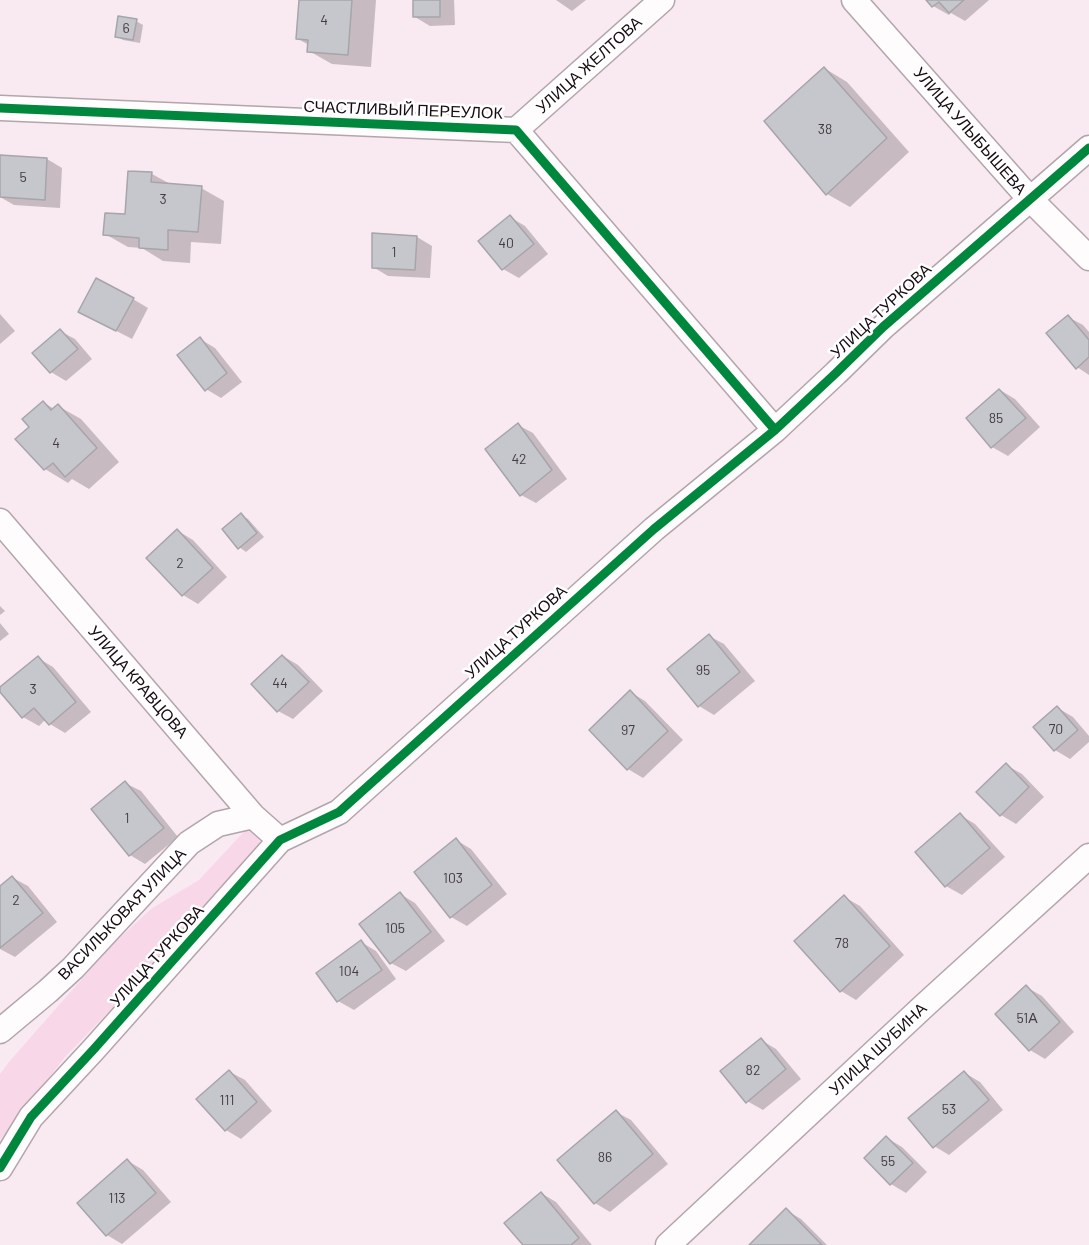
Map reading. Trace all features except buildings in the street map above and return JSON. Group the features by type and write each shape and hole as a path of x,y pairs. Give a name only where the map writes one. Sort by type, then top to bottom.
{"street":[{"name":"УЛИЦА ЖЕЛТОВА","path":"516,130 662,0"},
{"name":"УЛИЦА УЛЫБЫШЕВА","path":"854,0 1030,199 1089,258"},
{"name":"СЧАСТЛИВЫЙ ПЕРЕУЛОК","path":"0,108 516,130 775,430"},
{"name":"УЛИЦА ТУРКОВА","path":"0,1168 31,1117 280,840 339,812 654,529 775,430 883,327 1089,148"},
{"name":"УЛИЦА КРАВЦОВА","path":"0,521 253,816 280,840"},
{"name":"ВАСИЛЬКОВАЯ УЛИЦА","path":"0,1030 73,968 189,843 218,824 253,816"},
{"name":"УЛИЦА ШУБИНА","path":"668,1245 925,1005 1089,856"}],"shaded area":[{"path":"253,822 260,842 239,876 65,1057 0,1140 0,1074 9,1062 110,947 151,909 199,880"}],"cycle path":[{"path":"0,108 516,130 775,430"},
{"path":"0,1168 31,1117 280,840 339,812 654,529 775,430 883,327 1089,148"}]}
